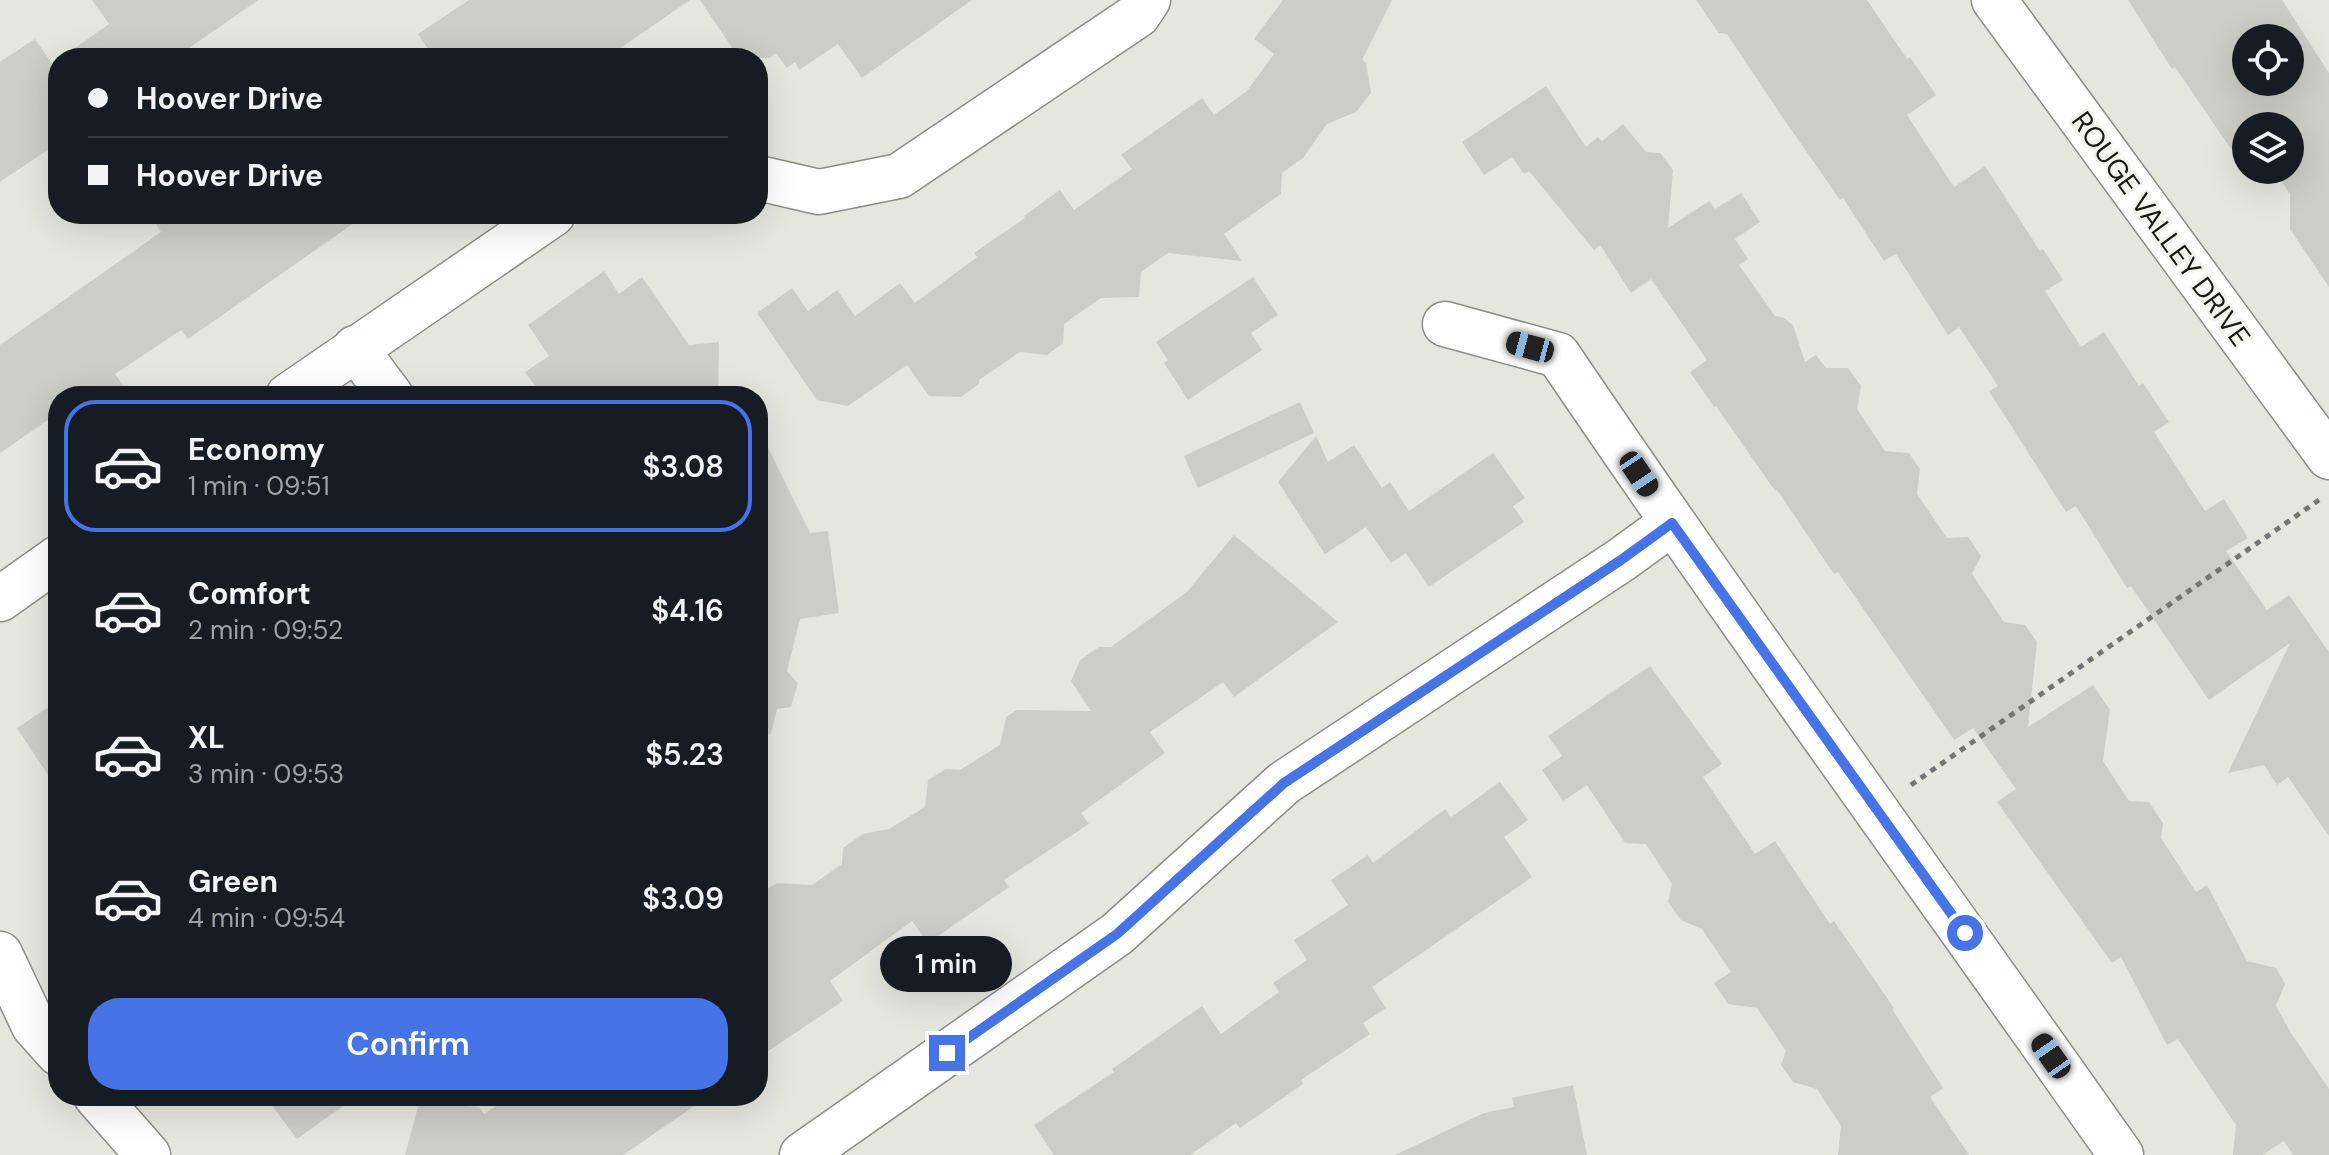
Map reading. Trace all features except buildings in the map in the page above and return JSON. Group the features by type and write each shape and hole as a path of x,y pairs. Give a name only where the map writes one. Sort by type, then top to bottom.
{"street":[{"path":"768,180 819,192 899,176 1138,15 1148,0"},
{"name":"ROUGE VALLEY DRIVE","path":"1994,0 2329,457"},
{"path":"302,386 538,224"},
{"path":"1445,324 1558,355 1672,523 2121,1155"},
{"path":"355,348 384,386"},
{"path":"802,1155 1117,934 1284,783 1672,523"},
{"path":"0,599 48,565"},
{"path":"0,954 34,1026 48,1042"},
{"path":"105,1106 148,1155"}],"path":[{"path":"1878,809 2329,493"}],"route":[{"path":"947,1053 1117,934 1284,783 1672,523 1965,933"}]}
